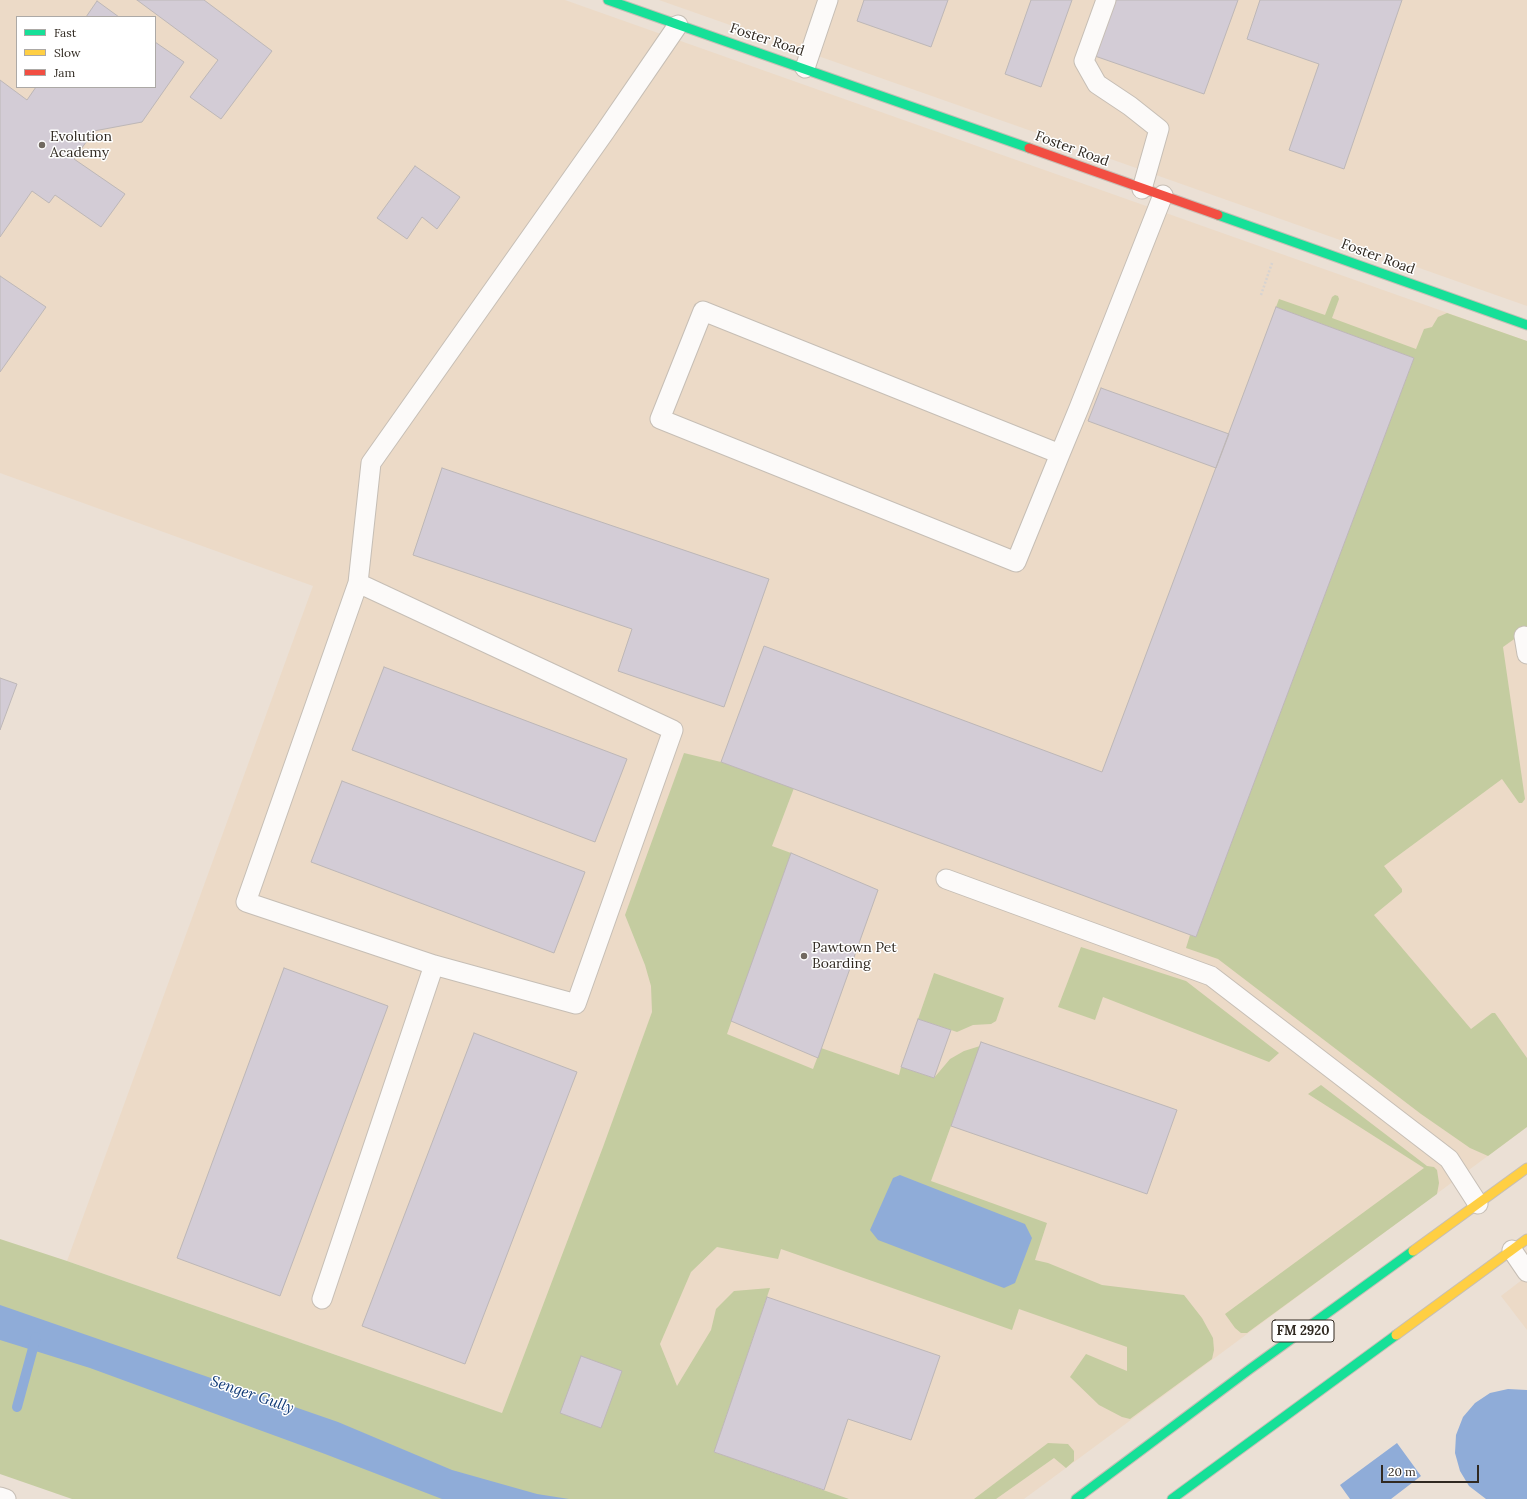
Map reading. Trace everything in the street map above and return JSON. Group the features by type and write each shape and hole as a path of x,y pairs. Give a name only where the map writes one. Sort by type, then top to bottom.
{"main road":[{"name":"Foster Road","path":"608,0 805,68 1527,325"},
{"name":"FM 2920","path":"1078,1498 1250,1369 1527,1168"},
{"path":"1172,1499 1527,1239"}],"lane":[{"path":"805,68 828,0"},
{"path":"1106,0 1084,61 1097,84 1130,106 1159,129 1142,189"},
{"path":"358,583 673,730 576,1004 434,965 246,902 358,583 370,463 604,133 678,25"},
{"path":"1060,454 703,311 660,419 1016,562 1060,454 1163,195"},
{"path":"946,879 1211,976 1449,1159 1478,1204"},
{"path":"322,1299 434,965"},
{"path":"1512,1250 1527,1272"},
{"path":"0,1497 6,1499"}],"shaded area":[{"path":"0,0 565,0 1527,341 1527,1127 1024,1499 748,1499 67,1261 313,586 0,473"},
{"path":"659,0 1527,0 1527,306 1037,133"},
{"path":"1527,1276 1527,1330 1501,1296"}],"green space":[{"path":"1335,295 1338,296 1339,299 1332,318 1416,349 1424,329 1432,327 1438,317 1447,313 1527,341 1527,630 1503,647 1525,799 1522,803 1519,803 1502,779 1384,866 1402,889 1402,892 1374,915 1471,1029 1492,1013 1495,1013 1527,1058 1527,1127 1488,1156 1470,1148 1421,1114 1218,959 1186,948 1190,935 1196,937 1414,358 1276,307 1279,299 1325,315 1332,297"},
{"path":"684,753 721,762 794,788 772,846 791,853 727,1034 813,1069 821,1048 899,1075 901,1067 934,1078 950,1059 964,1051 980,1046 931,1181 1047,1223 1035,1260 1048,1263 1102,1285 1184,1295 1202,1318 1213,1338 1214,1350 1212,1359 1130,1419 1122,1417 1099,1405 1070,1377 1086,1354 1127,1371 1127,1347 1019,1309 1012,1330 781,1249 778,1259 717,1247 691,1272 660,1344 677,1386 711,1330 716,1309 734,1291 770,1288 714,1452 849,1499 72,1499 0,1474 0,1239 502,1413 603,1147 652,1012 651,986 645,965 625,915"},
{"path":"1081,947 1186,981 1279,1053 1269,1062 1103,997 1095,1020 1058,1007"},
{"path":"934,973 1004,998 996,1021 991,1024 973,1025 957,1032 918,1019"},
{"path":"1321,1085 1427,1166 1434,1167 1437,1170 1439,1183 1437,1194 1247,1333 1241,1333 1235,1328 1225,1314 1424,1168 1308,1094"},
{"path":"1048,1443 1068,1444 1074,1451 1074,1461 1066,1468 1054,1458 996,1499 974,1499"}],"water":[{"path":"900,1175 1025,1224 1032,1238 1015,1283 1004,1288 878,1240 870,1230 893,1178"},
{"name":"Senger Gully","path":"0,1305 338,1422 452,1470 537,1494 569,1499 442,1499 325,1454 90,1368 0,1340"},
{"path":"1508,1389 1527,1390 1527,1499 1486,1499 1469,1486 1460,1471 1455,1453 1456,1435 1463,1417 1475,1403 1490,1393"},
{"path":"1397,1443 1421,1476 1391,1499 1350,1499 1340,1485"}],"building":[{"path":"137,0 204,0 272,51 221,119 190,97 218,60"},
{"path":"864,0 948,0 931,47 857,21"},
{"path":"1031,0 1072,0 1041,87 1005,74"},
{"path":"1111,0 1238,0 1204,94 1092,55"},
{"path":"1260,0 1402,0 1344,169 1289,150 1319,64 1247,39"},
{"path":"97,1 118,16 87,16"},
{"name":"Evolution Academy","path":"156,43 184,62 142,122 94,131 74,159 125,194 101,227 55,195 49,203 32,191 0,237 0,80 27,100 35,88 156,88"},
{"path":"415,166 460,197 437,229 422,217 407,239 377,218"},
{"path":"0,276 46,307 0,372"},
{"path":"1276,307 1414,358 1196,937 721,762 764,646 1102,772"},
{"path":"1101,388 1229,434 1216,468 1088,421"},
{"path":"442,468 769,579 724,707 618,671 632,629 413,555"},
{"path":"384,667 627,759 595,842 352,750"},
{"path":"0,678 17,684 0,730"},
{"path":"342,781 585,872 554,953 311,862"},
{"name":"Pawtown Pet Boarding","path":"791,853 878,890 818,1058 731,1021"},
{"path":"284,968 388,1006 280,1296 177,1258"},
{"path":"918,1019 951,1030 934,1078 901,1067"},
{"path":"474,1033 577,1072 465,1364 362,1326"},
{"path":"981,1042 1177,1110 1147,1194 951,1126"},
{"path":"767,1297 940,1356 911,1440 848,1419 824,1490 714,1452"},
{"path":"581,1356 622,1371 601,1428 560,1413"}],"waterway":[{"path":"17,1407 36,1337"}],"traffic: fast":[{"path":"608,0 1029,148"},
{"path":"1218,215 1527,325"},
{"path":"1076,1499 1250,1369 1413,1251"},
{"path":"1172,1499 1396,1335"}],"traffic: slow":[{"path":"1413,1251 1527,1168"},
{"path":"1396,1335 1527,1239"}],"traffic: jam":[{"path":"1029,148 1218,215"}],"place":[{"name":"Evolution Academy","path":"42,145"},
{"name":"Pawtown Pet Boarding","path":"804,956"}]}
